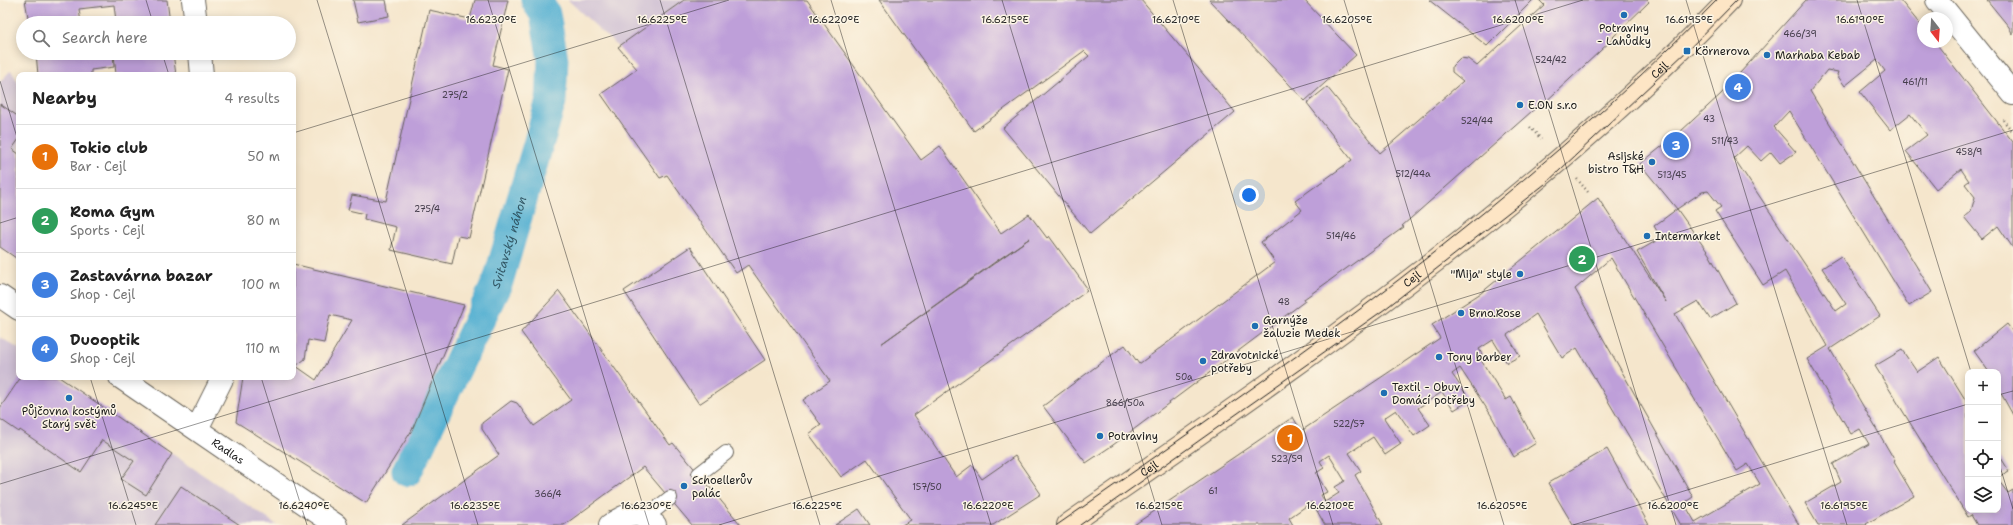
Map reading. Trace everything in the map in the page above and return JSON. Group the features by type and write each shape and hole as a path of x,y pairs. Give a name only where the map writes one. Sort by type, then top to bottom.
{"street":[{"path":"193,0 195,16"},
{"name":"Cejl","path":"1068,525 1382,303 1522,192 1683,47 1729,0"},
{"path":"1937,0 2013,94"},
{"path":"201,60 202,72"},
{"path":"0,296 16,307"},
{"name":"Radlas","path":"124,380 336,525"},
{"path":"197,429 222,380"}],"lane":[{"path":"699,474 726,453"},
{"path":"635,521 670,498"}],"shaded area":[{"path":"568,0 684,0 618,47"},
{"path":"11,70 16,79 16,258 0,247 0,82"},
{"path":"0,337 16,347 16,380 63,380 277,525 0,525"}],"building":[{"path":"25,0 167,0 169,16 115,16 114,5 79,9 80,16 28,16"},
{"path":"353,0 386,0 389,16 358,22"},
{"path":"475,0 508,0 493,65 508,69 469,238 458,236 452,264 391,250 396,227 364,219 365,214 348,210 352,195 386,201 429,10 470,19"},
{"path":"684,0 807,0 921,160 940,146 1001,233 1029,214 1047,238 1049,236 1087,288 1085,289 1087,291 914,415 956,477 972,465 982,479 1015,456 1041,494 993,525 902,525 911,520 867,459 841,477 809,434 821,425 803,400 830,381 748,265 736,273 667,175 660,178 601,94 637,69 618,47","holes":["1030,238 881,344 995,262"]},
{"path":"879,0 1141,0 1235,112 1090,234 1003,128 1089,56 1084,51 974,131"},
{"path":"1209,0 1304,0 1356,55 1305,101"},
{"path":"1429,0 1533,0 1487,46"},
{"path":"1539,0 1647,0 1649,2 1613,37 1614,38 1541,106 1540,104 1402,226 1404,227 1304,299 1305,301 1113,445 1086,463 1043,406 1125,345 1139,364 1275,262 1261,242 1302,210 1295,201 1352,160 1307,103 1327,87 1380,153 1463,81 1452,72 1452,66 1460,58 1468,59 1477,66 1544,5"},
{"path":"1806,0 1900,0 1917,21 1917,48 1940,48 2013,142 2013,248 1998,226 1982,239 1964,217 1971,211 1975,197 1965,184 1969,181 1961,169 1936,189 1906,151 1927,135 1910,114 1890,130 1860,92 1885,71 1877,60 1845,86 1837,75 1838,72 1827,70 1810,91 1932,292 1909,306 1789,111 1774,127 1796,152 1780,163 1771,152 1761,161 1747,146 1734,158 1836,311 1846,304 1822,268 1841,256 1880,316 1830,349 1914,496 1866,524 1867,525 1818,525 1805,503 1841,482 1833,464 1869,444 1860,429 1851,434 1807,359 1828,346 1785,271 1763,285 1715,211 1721,207 1708,191 1702,192 1677,209 1640,164 1680,132 1721,94"},
{"path":"1987,0 2013,0 2013,35 2009,27"},
{"path":"37,60 114,60 114,67 91,70 91,72 38,72"},
{"path":"115,60 174,60 176,72 116,72"},
{"path":"0,104 16,115 16,143 12,149 16,152 16,258 0,247"},
{"path":"1598,198 1666,302 1637,252 1661,238 1654,226 1677,209 1709,254 1736,303 1710,319 1698,301 1675,314 1799,525 1681,525 1577,348 1562,358 1536,314 1507,335 1520,356 1507,363 1493,340 1479,349 1482,354 1479,357 1506,400 1511,397 1536,443 1514,457 1491,415 1460,368 1452,374 1470,400 1454,410 1442,392 1418,408 1430,425 1414,436 1396,410 1384,418 1401,444 1385,455 1373,437 1349,453 1361,471 1355,475 1383,525 1325,525 1312,502 1289,518 1293,525 1134,525 1293,417 1301,431 1440,338 1432,325 1481,293","holes":["1611,258 1737,471 1748,464 1760,484 1695,522 1684,503 1693,497 1575,289","1329,455 1345,481 1335,487 1339,493 1325,502 1321,495 1327,492 1316,473 1324,468 1320,461"]},
{"path":"690,247 765,360 699,404 624,291"},
{"path":"296,265 464,305 412,430 366,503 236,422 243,380 296,380 296,366","holes":["330,315 352,320 316,380 296,366 305,359 308,340 324,343"]},
{"path":"559,291 670,445 673,443 741,525 692,525 643,467 564,525 402,525 499,455 482,429 482,423 511,401 517,403 534,426 571,400 521,332"},
{"path":"2007,324 2013,332 2013,415 2001,393 2001,369 1987,369 1974,351"},
{"path":"1902,350 1917,372 1939,357 1965,399 1965,512 1875,366"},
{"path":"19,380 63,380 172,454 146,495 121,479 134,461 102,440 81,472 20,430 19,432 0,419 0,408"},
{"path":"1607,449 1649,525 1573,525 1548,483"},
{"path":"2001,458 2009,471 2001,475"},
{"path":"2001,484 2008,493 2013,490 2013,525 1977,525 1971,515 1968,517 1966,513 2001,513"},
{"path":"181,486 240,525 155,525"},
{"path":"859,509 870,525 835,525"}],"waterway":[{"name":"Svitavský náhon","path":"407,471 498,281 551,101 553,60 545,14 536,0"}],"tram line":[{"path":"1057,525 1144,465 1316,342 1400,279 1483,213 1564,145 1642,74 1717,0"},
{"path":"1080,525 1385,309 1545,184 1687,51 1737,0"}],"place":[{"name":"Potraviny - Lahůdky","path":"1624,15"},
{"name":"Körnerova","path":"1687,51"},
{"name":"Marhaba Kebab","path":"1767,55"},
{"name":"Duooptik","path":"1738,87"},
{"name":"E.ON s.r.o","path":"1520,105"},
{"name":"Zastavárna bazar","path":"1676,145"},
{"name":"Asijské bistro T&H","path":"1652,162"},
{"name":"Intermarket","path":"1647,236"},
{"name":"Roma Gym","path":"1582,259"},
{"name":"\"Mija\" style","path":"1520,274"},
{"name":"Brno.Rose","path":"1461,313"},
{"name":"Garnýže žaluzie Medek","path":"1255,326"},
{"name":"Tony barber","path":"1439,357"},
{"name":"Zdravotnické potřeby","path":"1203,361"},
{"name":"Textil - Obuv - Domácí potřeby","path":"1384,393"},
{"name":"Půjčovna kostýmů Starý svět","path":"69,398"},
{"name":"Potraviny","path":"1100,436"},
{"name":"Tokio club","path":"1290,438"},
{"name":"Schoellerův palác","path":"684,486"}]}
